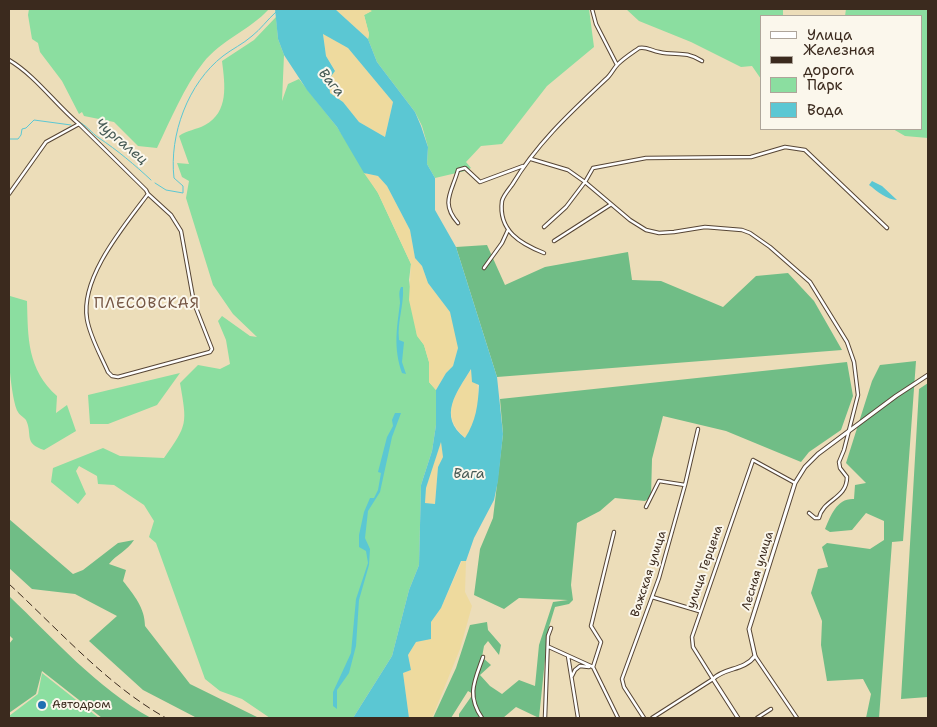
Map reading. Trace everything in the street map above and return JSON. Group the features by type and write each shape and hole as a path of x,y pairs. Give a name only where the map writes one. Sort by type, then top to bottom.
{"street":[{"path":"592,9 596,24 617,65"},
{"path":"544,253 521,244 508,230 502,201 524,165 531,159 561,120 609,77 617,65 643,47 658,52 691,54 702,61"},
{"path":"9,60 33,78 58,106 79,124 171,215 181,231 194,304 212,349 210,352 167,364 118,377 112,376 108,372 87,320 86,305 92,284 117,234 148,194"},
{"path":"9,194 46,142 79,124"},
{"path":"544,227 572,200 593,168 646,158 751,157 785,148 805,150 887,228"},
{"path":"531,159 568,170 646,230 659,233 705,227 742,230 770,248 800,272 821,296 852,353 858,395 844,450 839,462 840,468 847,477 845,489 839,496 826,504 820,511 819,518 815,518 809,513"},
{"path":"458,223 450,215 448,200 458,170 465,168 480,182 524,165"},
{"path":"554,241 610,204"},
{"path":"484,268 502,243 508,230"},
{"name":"Лесная улица","path":"797,718 755,656 749,630 795,483 811,460 896,396 928,375"},
{"name":"Важская улица","path":"644,718 624,687 622,679 652,597 686,485 698,429"},
{"name":"улица Герцена","path":"738,718 693,647 692,637 699,611 753,460 795,483"},
{"path":"646,507 659,481 686,485"},
{"path":"593,666 601,642 591,626 592,614 614,532"},
{"path":"652,597 699,611"},
{"path":"545,718 548,636 551,628"},
{"path":"548,647 593,666 618,718"},
{"path":"482,718 476,710 472,688 483,656"},
{"path":"568,656 578,718"},
{"path":"652,718 713,679 719,673 750,663 755,656"},
{"path":"572,676 580,666 593,666"},
{"path":"757,718 771,709"}],"green space":[{"path":"29,9 269,9 218,48 203,63 184,93 157,148 138,146 114,122 84,116 82,112 79,114 62,81 40,52 38,43 32,39 28,15"},
{"path":"368,9 589,9 594,47 547,86 502,144 481,146 466,162 471,168 435,178 427,164 428,147 422,126 415,112 377,62 368,39 369,34 364,15 371,11"},
{"path":"626,9 783,9 783,15 760,15 760,78 752,66 741,67 691,42 639,21"},
{"path":"846,9 928,9 928,138 905,136 895,130 922,130 922,15 845,15"},
{"path":"276,17 278,39 284,55 282,101 288,84 299,79 337,127 378,193 411,264 409,280 417,335 424,345 429,362 429,382 436,390 436,425 432,451 421,485 419,565 409,590 392,656 353,718 270,718 242,699 220,691 205,679 156,543 149,537 154,521 144,505 114,485 98,484 97,476 79,466 76,471 86,494 78,504 51,482 53,468 103,448 120,456 164,458 178,438 184,423 184,407 180,383 198,365 220,369 230,364 226,340 218,321 222,316 250,336 257,337 233,314 213,285 186,198 189,181 182,177 177,163 189,164 179,136 185,132 202,127 213,120 222,105 224,79 222,61 254,40"},
{"path":"487,245 505,285 545,267 628,252 632,280 661,281 723,307 756,276 788,273 814,301 842,350 497,377 456,247"},
{"path":"10,296 27,301 29,340 35,364 47,386 57,396 56,413 67,405 76,431 44,450 37,447 31,441 26,420 19,413 15,403 9,354 8,319"},
{"path":"916,361 903,541 892,542 879,718 866,718 871,694 863,679 827,681 821,645 822,621 811,593 818,569 828,567 822,547 827,543 870,549 884,540 884,521 866,513 852,530 830,532 825,529 835,508 843,501 854,499 855,485 866,483 846,463 872,381 880,365"},
{"path":"847,362 853,396 841,430 809,452 801,462 726,431 663,416 652,459 651,497 645,501 615,498 600,511 577,523 571,585 573,600 569,604 555,607 548,630 539,718 516,707 503,718 459,718 459,714 473,694 468,691 451,718 433,718 456,668 470,625 487,622 488,630 501,645 499,655 488,641 484,646 482,657 491,665 480,675 490,686 502,694 519,680 535,686 539,645 553,602 568,600 519,598 504,609 474,595 480,549 493,518 503,434 500,399"},
{"path":"180,373 157,405 108,424 90,424 88,395"},
{"path":"928,383 928,697 901,699 919,389"},
{"path":"9,519 73,574 83,570 118,543 134,540 109,564 126,570 123,581 141,608 145,619 145,626 190,684 259,718 195,717 143,690 89,641 117,616 75,594 32,589 9,568"},
{"path":"9,596 94,678 131,706 151,718 102,718 42,671 36,694 9,713 9,644 13,639 9,635"},
{"path":"42,673 99,718 9,718 9,716 38,694"}],"sand":[{"path":"335,9 368,9 372,11 364,15 369,34 368,39"},
{"path":"323,33 348,48 393,102 385,137 359,122 343,102 330,93 329,79 335,70 326,56"},
{"path":"364,173 378,176 387,186 410,230 415,258 422,266 428,283 450,312 456,332 458,348 453,366 446,373 436,390 429,382 429,362 424,345 417,336 409,300 411,264 378,193"},
{"path":"472,368 478,387 478,404 474,421 466,438 457,429 451,412 456,395"},
{"path":"441,441 443,457 438,467 435,504 425,503 426,488"},
{"path":"462,561 466,561 465,592 472,606 460,649 432,718 409,718 403,673 411,670 408,655 416,642 431,638 431,622 441,608"}],"water":[{"name":"Вага","path":"275,9 335,9 368,39 377,62 415,112 421,126 428,147 427,164 435,178 435,210 456,247 497,377 503,434 494,500 474,538 466,561 461,561 441,608 431,622 431,639 416,642 408,655 411,670 403,673 409,718 353,718 392,656 409,590 419,565 421,485 432,451 436,425 436,390 446,373 453,366 458,348 450,312 428,283 422,266 415,258 410,230 387,186 378,176 364,173 337,127 307,90 284,55 278,39","holes":["323,34 348,48 393,102 385,137 359,122 343,102 330,93 329,79 335,71 326,56","471,369 472,382 479,385 478,399 476,413 465,438 452,421 452,404","441,442 443,457 438,467 435,504 425,503 426,488"]},
{"path":"872,181 882,186 897,200 886,197 875,190 869,185"},
{"path":"401,287 403,287 403,294 399,340 404,342 402,362 406,374 402,373 397,355 399,293"},
{"path":"395,413 401,413 392,437 380,492 368,511 365,538 370,549 369,565 359,600 356,646 349,673 337,690 337,709 333,706 333,692 351,653 356,599 368,563 366,551 359,547 359,535 364,512 370,498 374,498 378,490 381,473 378,472 387,437 393,426 392,420"}],"waterway":[{"name":"Чургалец","path":"155,183 166,190 183,193 183,186 174,178 173,162 178,128 191,95 211,67 223,56 245,42 276,12"},
{"name":"Чургалец","path":"9,139 18,139 22,129 26,128 34,120 71,125"},
{"name":"Чургалец","path":"77,121 151,180"}],"railway":[{"path":"9,584 84,656 124,690 166,718"}],"place":[{"name":"Автодром","path":"42,705"}],"district":[{"name":"ПЛЕСОВСКАЯ","path":"147,304"}]}
